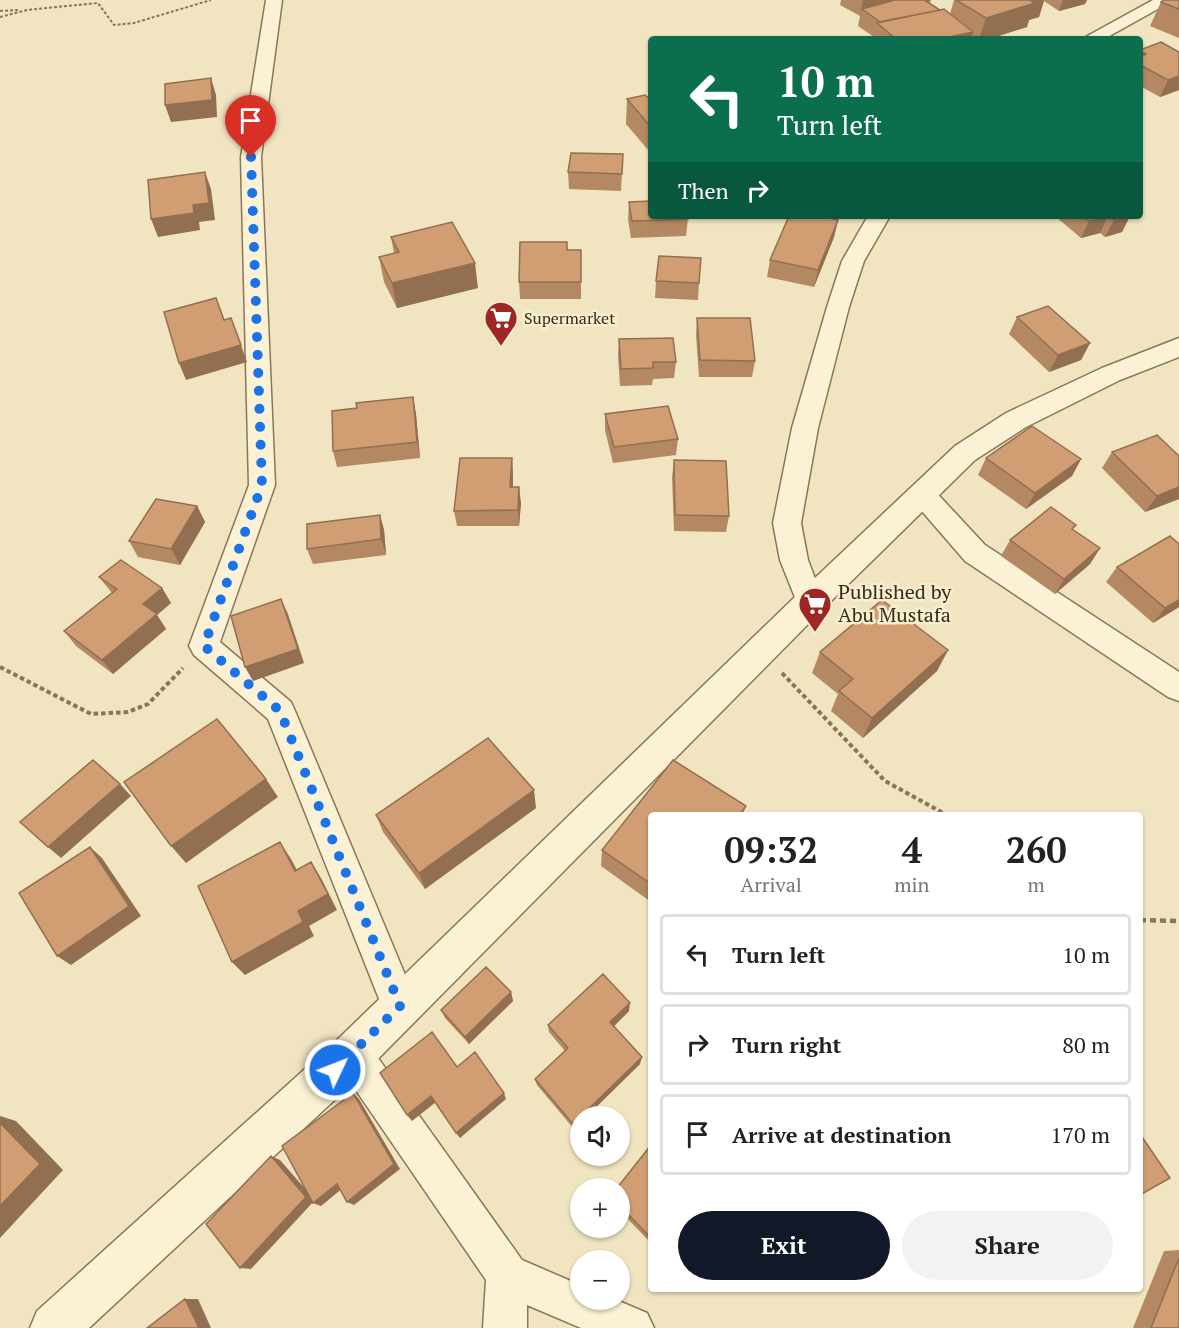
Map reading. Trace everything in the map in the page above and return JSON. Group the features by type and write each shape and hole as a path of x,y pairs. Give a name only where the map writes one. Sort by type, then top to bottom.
{"street":[{"path":"274,0 251,157 262,485 204,646 280,711 400,1006"},
{"path":"1097,36 1166,0"},
{"path":"810,602 794,560 787,523 805,428 838,307 853,261 877,219"},
{"path":"54,1328 352,1054 810,602 965,453 1016,420 1111,374 1179,347"},
{"path":"923,495 975,553 1179,688"},
{"path":"352,1054 507,1275 632,1328"},
{"path":"505,1328 507,1275"}],"path":[{"path":"0,11 98,3 114,25 134,23 211,0"},
{"path":"0,17 27,10"},
{"path":"0,667 91,714 128,712 148,704 204,646"},
{"path":"761,651 885,781 941,812"},
{"path":"1143,920 1179,921"}],"building":[{"path":"895,0 929,0 926,1 940,10 880,22 862,9"},
{"path":"956,0 1030,0 1035,3 986,18"},
{"path":"1179,0 1179,9 1161,2"},
{"path":"944,9 973,32 954,36 892,36 877,23"},
{"path":"1161,42 1179,52 1179,76 1168,80 1143,67 1143,56 1146,54 1143,52 1143,49"},
{"path":"211,78 212,100 165,105 165,84"},
{"path":"645,95 648,97 648,124 627,99"},
{"path":"571,153 623,154 622,174 568,172"},
{"path":"205,172 209,203 193,205 194,213 151,219 148,180"},
{"path":"648,201 648,219 688,219 632,221 629,202"},
{"path":"788,219 838,220 818,270 770,260"},
{"path":"452,222 475,263 392,283 379,257 399,252 391,237"},
{"path":"520,242 567,242 567,250 581,250 581,282 519,282"},
{"path":"659,256 701,258 699,283 656,281"},
{"path":"216,298 224,320 231,318 241,345 179,363 164,312"},
{"path":"1048,306 1090,343 1058,355 1017,317"},
{"path":"697,318 750,318 755,361 700,360"},
{"path":"673,338 676,362 653,362 653,368 621,369 619,339"},
{"path":"413,397 417,442 333,451 332,411 357,408 356,403"},
{"path":"668,406 678,439 614,447 605,414"},
{"path":"1032,426 1081,459 1035,493 986,458"},
{"path":"1157,435 1179,456 1179,487 1157,496 1112,452"},
{"path":"460,458 512,458 510,487 519,487 518,510 454,511"},
{"path":"674,460 726,461 729,516 675,515"},
{"path":"156,499 197,506 171,549 129,541"},
{"path":"1051,507 1076,525 1072,529 1100,548 1064,579 1010,540"},
{"path":"380,515 381,539 307,549 307,524"},
{"path":"1170,536 1179,544 1179,600 1165,608 1117,567"},
{"path":"121,560 162,588 143,604 157,614 102,660 64,631 117,589 99,577"},
{"path":"281,599 298,649 245,667 231,616"},
{"path":"882,600 948,650 872,718 839,691 853,679 820,652"},
{"path":"217,719 266,779 171,846 124,782"},
{"path":"488,738 534,790 419,873 376,815"},
{"path":"93,760 120,784 48,847 20,822"},
{"path":"673,760 746,806 742,812 648,812 648,882 602,850"},
{"path":"280,842 295,871 311,862 328,894 298,911 303,922 232,962 198,886"},
{"path":"90,847 129,906 57,956 19,893"},
{"path":"486,967 511,992 465,1037 441,1010"},
{"path":"603,974 630,1003 610,1022 642,1057 592,1106 570,1106 570,1120 535,1079 568,1048 548,1025"},
{"path":"432,1032 457,1067 475,1052 504,1093 456,1133 431,1096 407,1115 380,1073"},
{"path":"353,1093 394,1164 347,1202 337,1184 313,1203 282,1146"},
{"path":"0,1123 40,1164 0,1206"},
{"path":"1143,1138 1170,1178 1143,1193"},
{"path":"648,1149 648,1235 630,1216 630,1178 625,1178"},
{"path":"271,1156 306,1197 240,1268 206,1224"},
{"path":"1179,1258 1179,1328 1151,1328"},
{"path":"185,1299 199,1328 147,1328"}],"place":[{"name":"Supermarket","path":"501,347"},
{"name":"Published by Abu Mustafa","path":"815,633"}],"route":[{"path":"251,157 262,485 204,646 280,711 400,1006 335,1070"}]}
